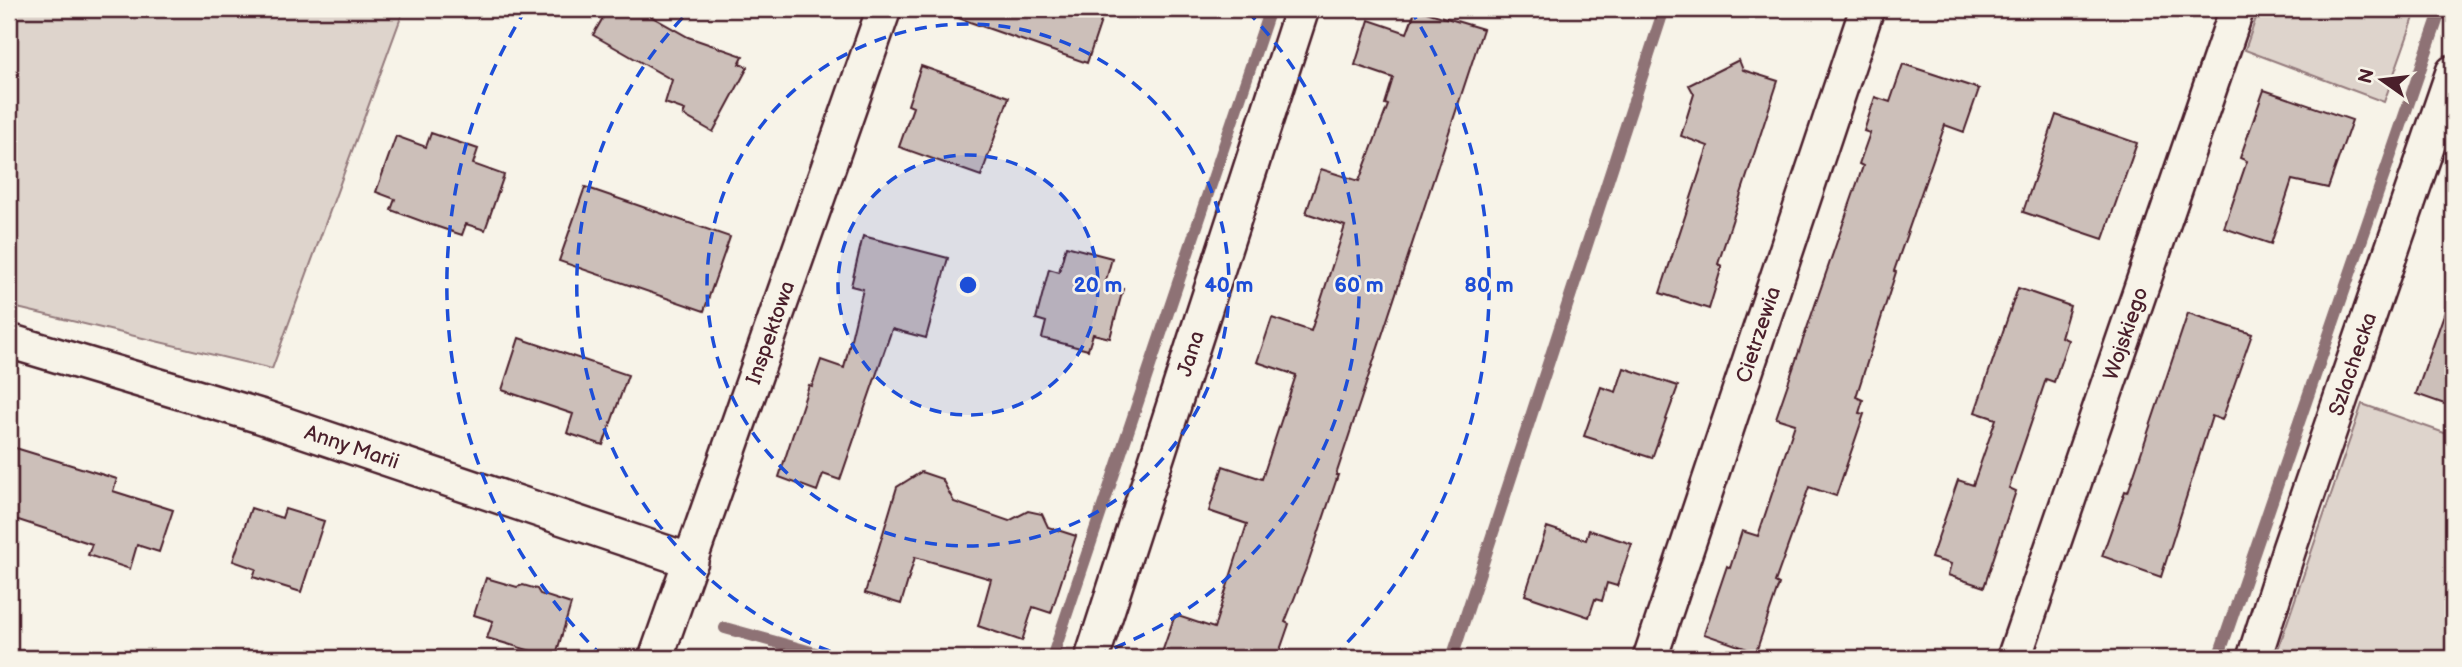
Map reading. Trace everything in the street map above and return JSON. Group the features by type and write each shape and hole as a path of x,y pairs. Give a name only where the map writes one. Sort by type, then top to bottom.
{"street":[{"name":"Inspektowa","path":"656,658 884,9"},
{"name":"Jana","path":"1092,658 1302,9"},
{"name":"Cietrzewia","path":"1650,658 1867,9"},
{"name":"Wojskiego","path":"2014,658 2237,9"},
{"name":"Szlachecka","path":"2254,658 2288,550 2453,72"},
{"name":"Anny Marii","path":"9,341 260,416 691,561"}],"shaded area":[{"path":"9,9 404,9 272,369 9,306"},
{"path":"2259,9 2417,9 2384,102 2245,50"},
{"path":"2362,404 2453,436 2453,658 2275,658"}],"building":[{"path":"608,9 638,9 688,37 743,56 739,64 748,67 713,132 683,115 685,110 665,103 672,80 593,35"},
{"path":"948,9 1105,9 1087,63 947,14"},
{"path":"1416,9 1483,29 1338,475 1285,622 1289,624 1280,650 1286,652 1285,658 1160,658 1175,615 1214,628 1247,524 1209,511 1223,466 1262,479 1296,375 1257,362 1272,318 1311,331 1345,226 1306,213 1321,169 1359,181 1388,105 1385,104 1393,78 1355,65 1369,20 1407,33"},
{"path":"1739,60 1743,70 1778,81 1718,264 1722,266 1709,309 1660,293 1708,146 1681,136 1694,94 1689,85"},
{"path":"1903,64 1979,89 1964,132 1945,125 1894,271 1896,272 1856,397 1863,400 1859,413 1864,414 1836,496 1809,487 1775,582 1779,584 1756,652 1704,634 1742,531 1758,536 1795,424 1776,418 1863,166 1859,164 1870,133 1864,131 1875,97 1890,102"},
{"path":"921,66 1009,97 981,176 899,147 913,107 908,105"},
{"path":"2264,90 2352,120 2328,188 2292,180 2271,244 2224,228 2247,161 2240,158"},
{"path":"2056,115 2137,143 2103,239 2023,212"},
{"path":"431,133 478,149 473,164 504,175 485,230 466,224 462,235 432,225 391,210 395,199 376,192 396,136 426,147"},
{"path":"585,187 730,237 704,311 559,261"},
{"path":"863,236 948,258 926,338 892,329 840,480 823,474 817,491 779,477 809,385 812,386 821,360 844,368 863,289 851,286"},
{"path":"1066,246 1112,258 1105,284 1123,289 1110,338 1093,334 1088,350 1042,338 1046,322 1036,319 1049,269 1059,272"},
{"path":"2018,288 2070,306 2061,337 2068,340 2054,382 2046,379 2009,488 2016,491 1984,587 1948,575 1951,564 1931,558 1958,480 1973,485 1996,419 1975,412"},
{"path":"2448,303 2453,304 2453,407 2416,394"},
{"path":"2188,313 2252,334 2222,420 2212,416 2161,577 2102,556 2125,491 2128,492"},
{"path":"519,338 628,375 603,445 567,433 573,414 502,390"},
{"path":"1624,368 1678,386 1652,458 1584,436 1601,387 1616,392"},
{"path":"9,446 117,479 113,491 173,510 159,552 137,545 130,569 88,555 92,544 9,517"},
{"path":"921,472 942,479 954,502 1009,521 1028,511 1042,514 1048,527 1076,536 1051,613 1033,607 1022,641 978,626 991,579 915,557 901,604 865,593 897,487"},
{"path":"251,508 282,518 285,509 324,521 301,592 253,577 256,569 233,561"},
{"path":"1547,527 1586,540 1589,530 1632,544 1617,586 1607,583 1602,601 1595,599 1589,617 1525,595"},
{"path":"486,578 517,587 523,585 537,589 540,594 571,604 555,658 487,638 493,621 474,615"}],"waterway":[{"path":"1052,658 1270,9"},
{"path":"1452,658 1664,9"},
{"path":"2218,658 2441,9"},
{"path":"725,628 833,658"}]}
